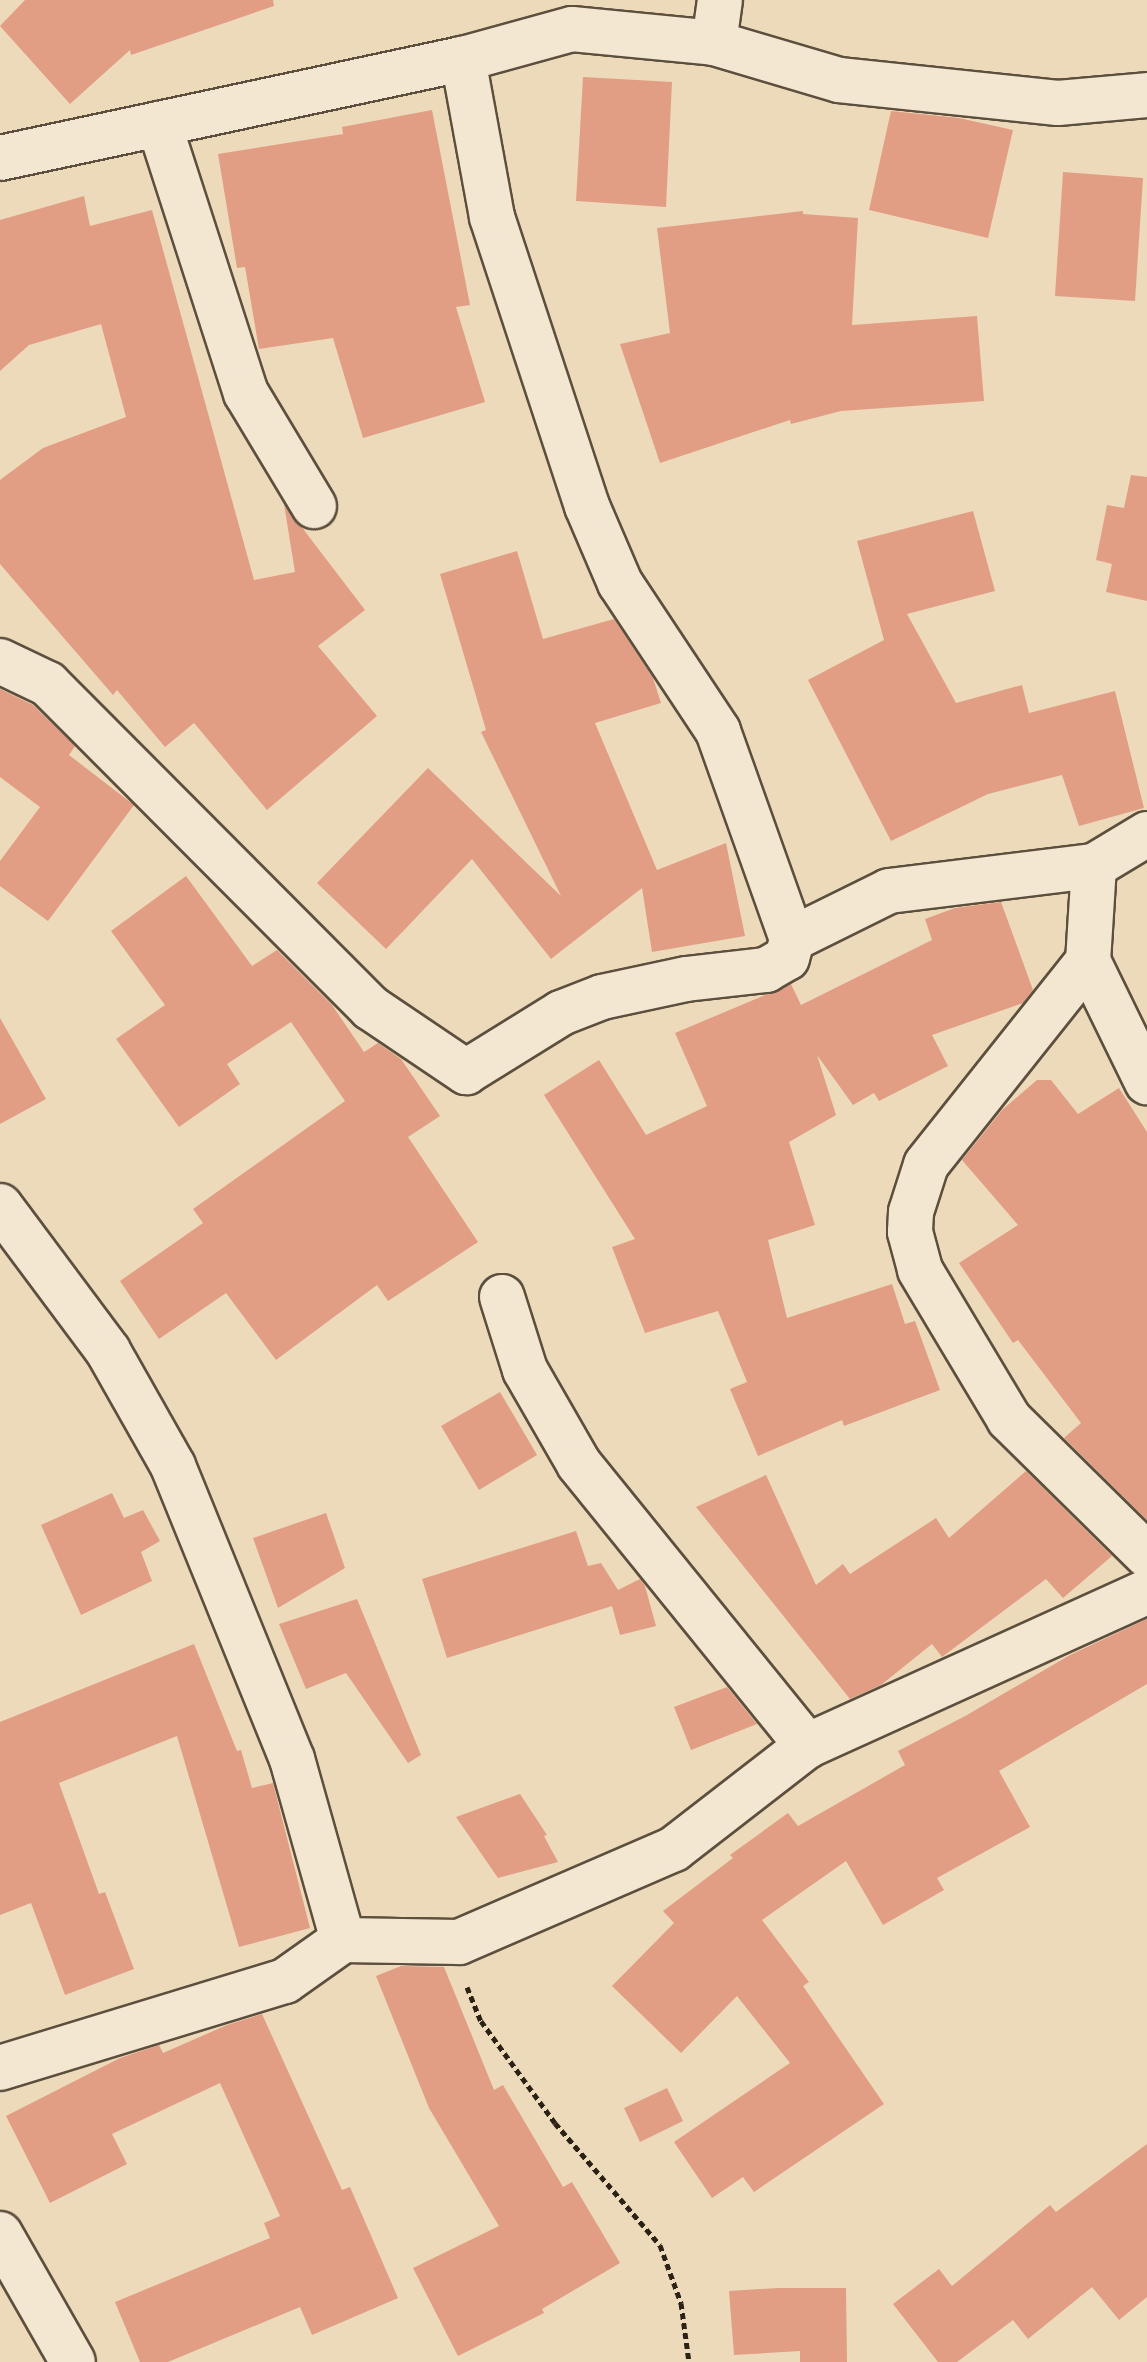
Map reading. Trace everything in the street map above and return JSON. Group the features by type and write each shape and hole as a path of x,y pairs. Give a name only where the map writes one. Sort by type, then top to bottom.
{"street":[{"path":"714,43 720,0"},
{"path":"0,158 463,59 572,29 714,43 839,80 1058,103 1147,95"},
{"path":"0,661 48,684 371,1008 466,1072 561,1013 602,997 686,979 766,970 787,958 792,939 718,731 620,583 587,506 492,217 463,59"},
{"path":"159,124 246,393 314,506"},
{"path":"792,939 889,891 1094,866 1147,834"},
{"path":"1094,866 1088,961 1147,1082"},
{"path":"1088,961 926,1165 911,1212 910,1232 920,1270 1009,1419 1147,1555"},
{"path":"0,1206 108,1351 173,1466 292,1759 343,1940"},
{"path":"502,1297 525,1370 579,1464 807,1746"},
{"path":"0,2068 285,1981 343,1940 459,1942 674,1849 807,1746 1147,1592"},
{"path":"0,2234 73,2362"}],"path":[{"path":"459,1942 468,1991 481,2021 555,2123 660,2245 681,2303 689,2362"}],"building":[{"path":"25,0 273,0 274,6 131,55 130,50 70,104 0,26"},
{"path":"583,77 672,82 666,207 576,201"},
{"path":"432,110 470,305 456,307 485,402 363,438 333,338 259,349 245,267 237,268 218,154 343,134 342,127"},
{"path":"891,111 959,118 1013,130 988,238 869,210"},
{"path":"1063,172 1143,178 1135,301 1055,296"},
{"path":"84,196 90,226 152,210 254,580 295,572 284,504 365,610 318,646 377,716 267,810 194,723 165,747 117,690 113,695 0,564 0,480 43,448 126,417 101,324 29,345 0,371 0,220"},
{"path":"803,211 803,214 858,218 852,325 977,316 984,401 841,411 791,424 790,420 660,463 620,344 670,333 657,228"},
{"path":"1131,475 1147,477 1147,601 1106,592 1112,564 1096,560 1107,505 1124,508"},
{"path":"973,511 995,591 907,614 956,703 1022,685 1029,713 1115,691 1144,808 1079,826 1062,775 988,794 891,841 808,680 884,640 857,541"},
{"path":"517,551 543,639 614,619 653,678 661,703 595,723 657,870 726,843 745,936 652,952 642,888 551,959 472,859 386,949 317,883 428,768 561,896 481,732 486,730 440,574"},
{"path":"0,689 33,705 75,746 69,755 134,805 48,921 0,886 0,861 40,807 0,777"},
{"path":"186,876 252,966 277,950 332,1005 364,1052 378,1043 401,1059 440,1116 408,1137 478,1242 388,1301 377,1285 276,1360 226,1293 159,1339 120,1281 203,1223 193,1209 345,1101 291,1022 227,1064 240,1084 179,1127 116,1039 165,1005 111,931"},
{"path":"1001,902 1033,990 1023,1003 932,1035 948,1066 879,1101 874,1093 853,1105 817,1055 836,1115 789,1142 815,1225 768,1240 787,1318 892,1284 905,1324 915,1321 940,1390 844,1426 842,1420 758,1456 730,1389 747,1382 718,1311 645,1333 612,1247 635,1239 544,1095 599,1060 646,1135 707,1106 675,1033 791,984 801,1005 932,940 925,919 955,908"},
{"path":"0,1018 46,1099 0,1124"},
{"path":"1037,1080 1051,1080 1078,1114 1119,1088 1147,1132 1147,1520 1064,1438 1081,1423 1018,1340 1013,1343 959,1263 1018,1225 962,1160 1002,1110"},
{"path":"500,1392 537,1455 479,1490 441,1426"},
{"path":"1026,1471 1112,1556 1063,1598 1046,1579 942,1657 932,1644 881,1685 850,1699 696,1507 766,1475 816,1585 843,1564 850,1574 936,1518 949,1538"},
{"path":"112,1493 124,1518 143,1510 160,1541 141,1552 152,1581 81,1615 41,1525"},
{"path":"326,1513 345,1568 278,1608 253,1538"},
{"path":"576,1531 588,1566 601,1563 618,1590 640,1579 645,1586 656,1626 620,1635 612,1606 447,1658 422,1579"},
{"path":"357,1599 421,1755 408,1763 346,1673 306,1689 279,1624"},
{"path":"1147,1619 1147,1684 999,1771 1030,1827 937,1878 944,1890 883,1925 846,1861 762,1920 809,1982 803,1986 884,2104 754,2192 743,2177 712,2198 674,2142 790,2063 737,1996 681,2053 612,1986 674,1923 663,1911 733,1858 730,1855 788,1813 798,1826 905,1765 898,1751 1070,1655"},
{"path":"194,1644 237,1751 241,1750 252,1788 273,1783 310,1928 239,1947 177,1736 59,1783 99,1894 105,1892 134,1969 65,1995 31,1903 0,1915 0,1722"},
{"path":"727,1687 757,1724 691,1750 674,1707"},
{"path":"520,1794 547,1835 544,1836 558,1862 498,1878 456,1817"},
{"path":"401,1966 444,1967 494,2090 503,2085 563,2187 572,2182 620,2263 542,2309 544,2313 458,2356 413,2268 499,2226 429,2108 376,1976"},
{"path":"262,2014 342,2190 350,2187 398,2298 312,2335 300,2307 168,2362 140,2362 115,2302 270,2238 264,2223 280,2216 220,2083 112,2134 127,2164 50,2203 6,2116 120,2058 159,2045 163,2053 227,2025"},
{"path":"667,2088 683,2121 640,2142 624,2108"},
{"path":"1147,2144 1147,2297 1119,2320 1092,2287 1028,2339 1013,2320 957,2362 938,2362 893,2304 939,2269 952,2286 1050,2205 1056,2212"},
{"path":"846,2288 847,2362 800,2362 800,2351 734,2355 729,2291"}]}
